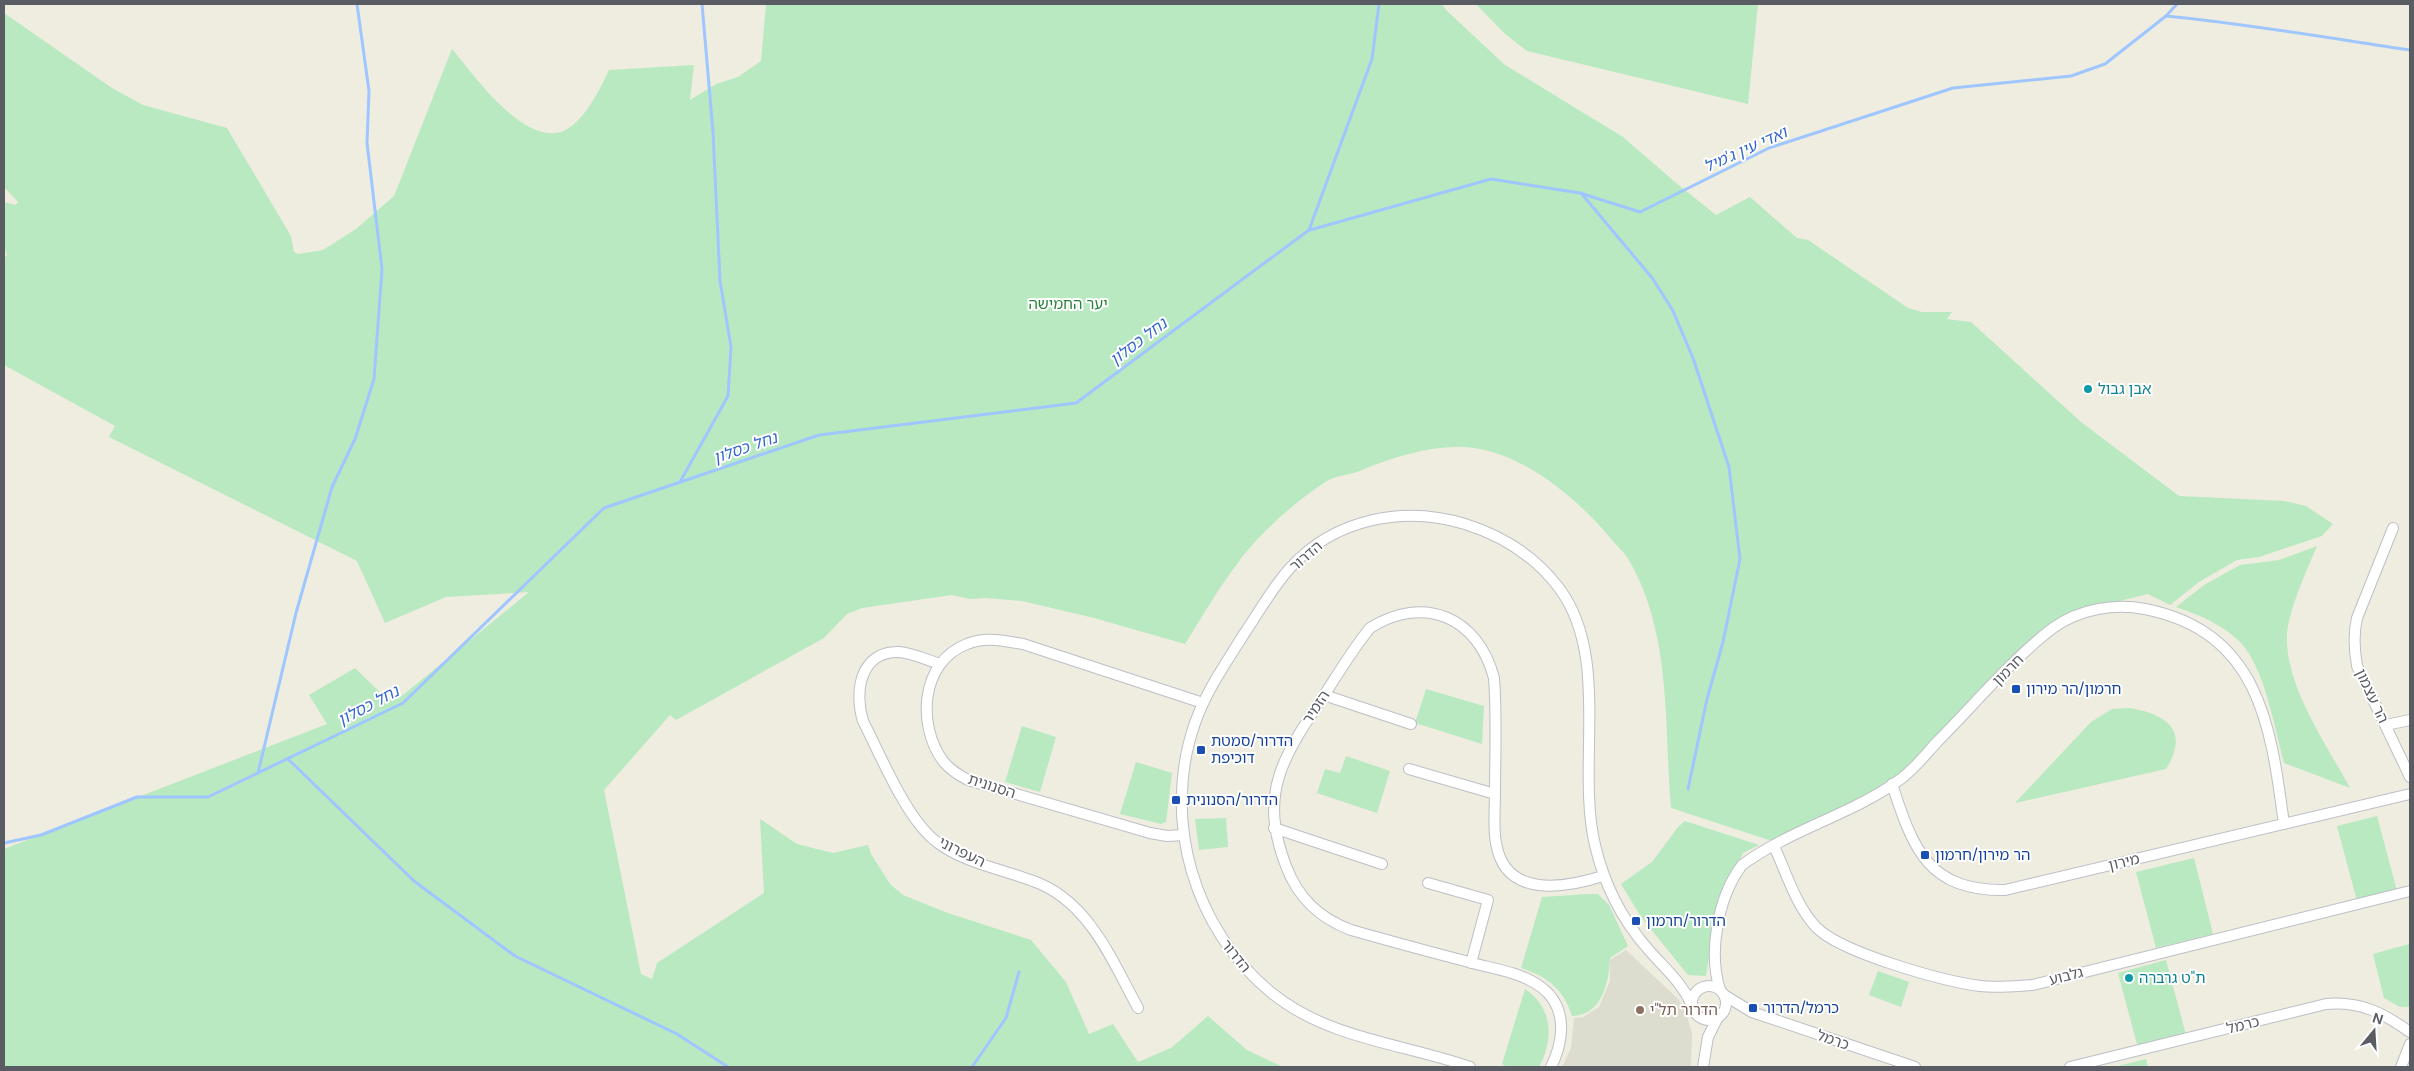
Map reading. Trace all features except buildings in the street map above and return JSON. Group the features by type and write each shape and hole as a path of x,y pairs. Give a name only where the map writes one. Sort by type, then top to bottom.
{"street":[{"name":"הדרור","path":"1470,1067 1322,1024 1276,997 1240,963 1212,922 1190,871 1184,834 1184,784 1187,752 1203,702 1269,594 1290,567 1308,551 1330,536 1352,525 1379,518 1433,517 1489,532 1513,544 1546,572 1572,608 1581,630 1587,667 1588,793 1593,840 1603,876 1609,891 1634,933 1680,982 1694,1010"},
{"name":"הר עצמון","path":"2394,528 2357,618 2354,633 2357,666 2410,777"},
{"name":"חרמון","path":"1722,993 1715,963 1721,905 1731,880 1742,865 1903,777 2022,656 2053,628 2065,621 2095,610 2128,607 2161,613 2208,635 2236,660 2254,689 2262,710 2278,776 2284,824"},
{"name":"הזמיר","path":"1551,1067 1562,1040 1560,1017 1552,998 1542,988 1530,980 1351,930 1331,922 1305,900 1295,887 1280,852 1274,828 1275,787 1281,767 1292,745 1324,695 1370,628 1383,620 1421,610 1454,621 1470,632 1490,661 1494,678 1496,843 1500,857 1507,868 1519,878 1547,887 1561,887 1603,876"},
{"name":"הסנונית","path":"1184,834 1167,836 1150,833 968,780 945,763 935,749 927,719 928,691 940,664 951,653 966,644 980,640 998,640 1023,644 1203,702"},
{"name":"העפרוני","path":"940,664 900,652 885,653 873,660 864,671 858,687 858,704 863,721 912,815 937,843 971,860 1035,881 1065,897 1090,925 1138,1008"},
{"path":"1324,695 1411,724"},
{"path":"2386,726 2410,720"},
{"path":"1409,769 1495,794"},
{"name":"מירון","path":"1892,784 1909,834 1916,847 1936,871 1968,888 1996,890 2005,890 2410,794"},
{"path":"1274,828 1382,864"},
{"name":"גלבוע","path":"1774,846 1804,910 1816,927 1828,937 1848,948 1927,975 1981,986 2033,985 2410,891"},
{"path":"1428,883 1488,900 1471,963"},
{"name":"חרמון","path":"1702,987 1715,963"},
{"path":"1680,982 1702,987 1715,987 1722,993 1726,1004 1710,1031 1703,1067"},
{"path":"1702,987 1694,995 1694,1010 1706,1044"},
{"name":"כרמל","path":"1722,993 1752,1012"},
{"name":"כרמל","path":"2070,1067 2326,1004 2341,1003 2364,1006 2378,1011 2410,1032"},
{"path":"1694,1010 1705,1020 1719,1016"},
{"name":"כרמל","path":"1719,1016 1735,1010 1752,1012 1915,1067"},
{"path":"2401,1067 2410,1044"}],"shaded area":[{"name":"הדרור תל\"י","path":"1626,950 1678,999 1686,1013 1692,1033 1691,1067 1562,1067 1571,1048 1574,1018 1583,1017 1599,1007 1610,981 1610,960"}],"green space":[{"name":"יער החמישה","path":"766,4 1442,4 1446,10 1505,65 1623,137 1716,215 1750,197 1797,238 1808,240 1908,308 1922,312 1952,312 1947,319 1971,322 2081,422 2179,496 2285,501 2306,506 2333,524 2322,536 2259,557 2237,560 2199,582 2170,605 2148,594 2099,606 2055,628 1891,786 1772,841 1671,808 1664,682 1660,651 1644,590 1630,562 1581,506 1562,490 1521,464 1499,454 1477,448 1430,449 1395,458 1327,481 1276,520 1253,544 1221,586 1185,644 1094,618 1022,601 986,598 970,599 952,595 862,608 847,614 824,638 676,720 670,715 604,790 641,974 652,979 657,963 764,893 760,819 797,844 833,853 868,845 871,854 890,884 903,895 945,912 1031,940 1066,982 1089,1034 1113,1024 1138,1062 1171,1048 1208,1016 1247,1050 1283,1067 4,1067 4,849 327,724 309,695 355,668 388,700 403,695 529,592 446,597 385,623 357,561 109,437 115,426 4,365 4,257 7,256 4,246 4,202 15,205 18,202 4,187 4,13 112,88 143,105 227,128 291,236 294,252 298,254 323,250 356,229 394,196 452,49 484,88 512,115 526,125 541,132 556,133 573,125 581,117 595,98 609,70 694,65 690,100 716,84 738,77 761,61"},
{"path":"1476,4 1758,4 1748,104 1527,51 1504,33"},
{"path":"2317,546 2292,611 2287,642 2296,685 2317,729 2350,788 2284,763 2268,699 2256,666 2248,653 2240,642 2218,625 2176,607 2204,585 2240,565 2279,560"},
{"path":"1426,689 1484,706 1482,744 1415,723"},
{"path":"2129,708 2154,715 2171,726 2176,744 2173,756 2166,769 2015,803 2091,722 2112,709"},
{"path":"1022,726 1056,737 1040,792 1005,782"},
{"path":"1346,756 1390,771 1377,813 1317,793 1325,769 1340,773"},
{"path":"1136,762 1172,773 1166,822 1161,824 1120,814"},
{"path":"2377,816 2397,891 2357,901 2337,826"},
{"path":"1226,818 1228,847 1199,850 1195,819"},
{"path":"1685,821 1759,845 1743,853 1717,904 1706,976 1688,975 1641,917 1621,884 1652,862 1678,827"},
{"path":"2194,858 2213,934 2156,948 2136,872"},
{"path":"1598,894 1609,905 1628,946 1610,958 1608,977 1602,996 1597,1004 1582,1014 1572,1016 1564,998 1553,985 1538,975 1521,968 1542,897"},
{"path":"2409,944 2410,1007 2400,1007 2384,998 2373,954"},
{"path":"2166,960 2186,1035 2138,1048 2118,973"},
{"path":"1878,971 1909,982 1901,1007 1869,995"},
{"path":"1525,989 1541,1005 1546,1015 1549,1035 1547,1046 1539,1067 1507,1067 1502,1064"},
{"path":"2146,1059 2148,1067 2114,1067"}],"waterway":[{"path":"258,773 296,613 332,487 355,439 374,379 382,269 367,143 369,91 357,4"},
{"path":"680,482 728,396 731,347 720,281 713,132 702,4"},
{"name":"נחל כסלון","path":"4,843 41,835 137,797 208,797 403,703 604,508 819,435 1076,403 1309,230 1372,59 1379,4"},
{"name":"ואדי עין ג'מיל","path":"1310,230 1491,179 1580,193 1640,212 1769,148 1953,88 2071,76 2105,64 2166,16 2177,4"},
{"path":"2166,16 2258,27 2410,50"},
{"path":"1581,193 1653,279 1673,311 1693,358 1729,467 1740,559 1723,642 1707,699 1688,789"},
{"path":"288,759 414,881 515,956 677,1034 728,1067"},
{"path":"972,1067 1006,1018 1019,972"}],"place":[{"name":"אבן גבול","path":"2088,389"},
{"name":"חרמון/הר מירון","path":"2016,689"},
{"name":"הדרור/סמטת דוכיפת","path":"1201,750"},
{"name":"הדרור/הסנונית","path":"1176,800"},
{"name":"הר מירון/חרמון","path":"1925,855"},
{"name":"הדרור/חרמון","path":"1636,921"},
{"name":"ת\"ט גרברה","path":"2129,978"},
{"name":"כרמל/הדרור","path":"1753,1008"},
{"name":"הדרור תל\"י","path":"1640,1010"}]}
